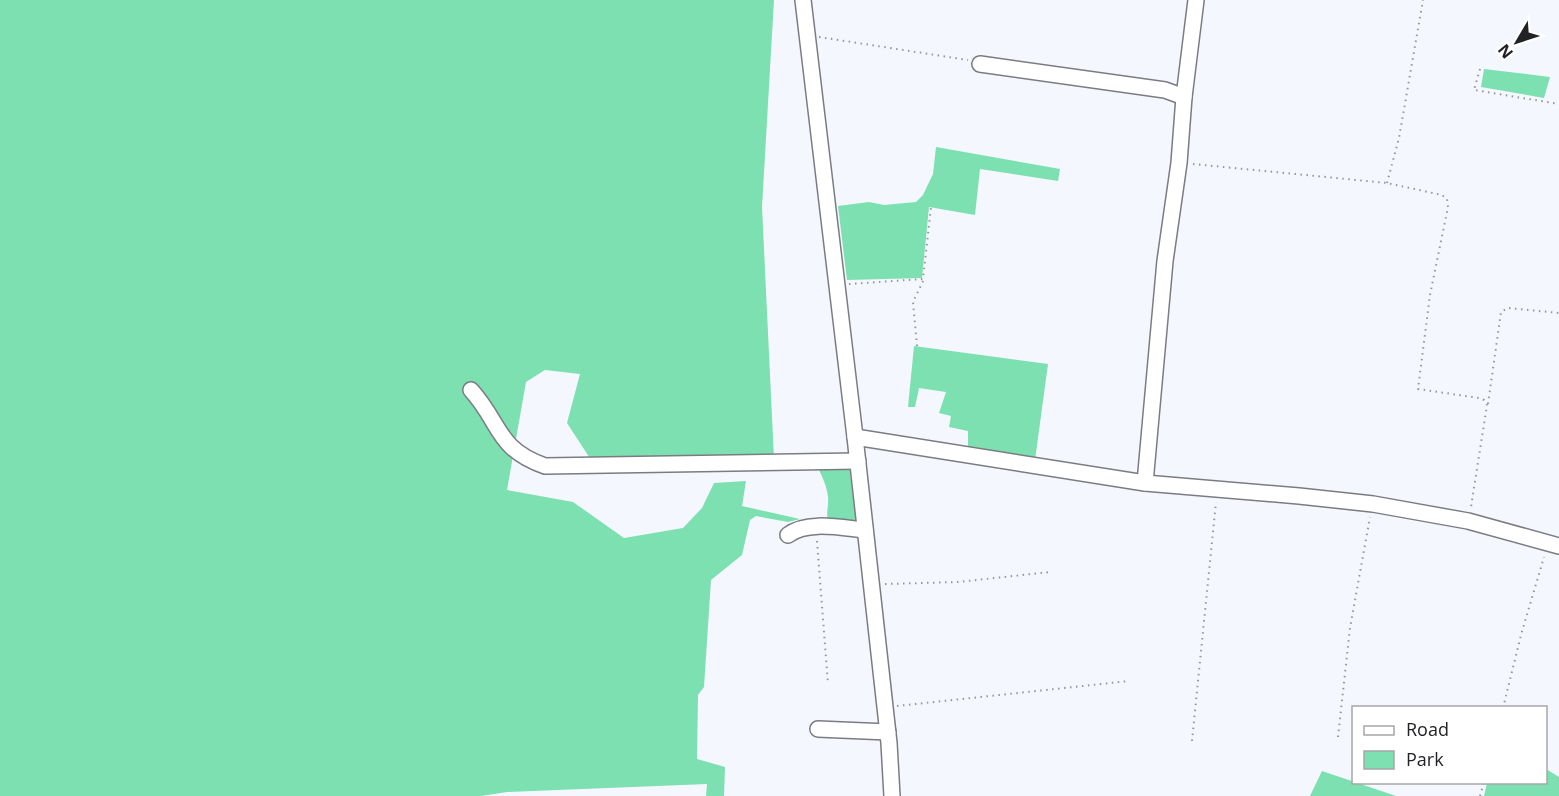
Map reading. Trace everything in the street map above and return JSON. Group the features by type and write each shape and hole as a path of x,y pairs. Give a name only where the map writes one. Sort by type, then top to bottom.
{"street":[{"path":"803,0 858,461 888,732 892,796"},
{"path":"1146,483 1165,261 1179,163 1184,97 1196,0"},
{"path":"980,64 1165,90 1184,97"},
{"path":"471,390 481,400 500,434 510,446 519,455 545,466 858,461"},
{"path":"855,437 1146,483 1373,504 1468,521 1553,545"},
{"path":"788,535 801,528 816,527 865,530"},
{"path":"818,729 888,732"}],"path":[{"path":"1387,183 1399,138 1423,0"},
{"path":"807,35 971,60 980,64"},
{"path":"1480,69 1474,90 1559,104"},
{"path":"1179,163 1387,183 1442,195 1448,201 1430,295 1418,389 1479,398 1487,405"},
{"path":"917,346 914,302 925,278 932,207"},
{"path":"837,284 925,278"},
{"path":"1468,521 1501,312 1508,308 1559,313"},
{"path":"1192,741 1217,489"},
{"path":"1338,737 1350,628 1373,504"},
{"path":"816,527 828,684"},
{"path":"1503,706 1521,635 1553,545"},
{"path":"871,584 958,582 1050,572"},
{"path":"885,708 1130,681"}],"green space":[{"path":"0,0 774,0 762,207 774,459 593,463 567,423 580,374 545,370 526,382 507,490 573,502 624,538 683,528 702,508 714,483 746,481 742,506 800,519 788,522 756,516 750,520 742,555 711,580 704,687 698,695 697,759 725,767 724,796 706,796 707,784 507,792 481,796 0,796"},
{"path":"1484,69 1550,77 1544,98 1481,87"},
{"path":"936,147 1060,169 1058,181 980,169 975,215 929,207 922,278 847,280 838,206 869,202 884,205 916,202 923,195 933,174"},
{"path":"914,346 1048,364 1035,460 968,449 968,431 949,427 951,416 939,413 946,392 919,388 915,407 908,407"},
{"path":"849,464 856,521 853,524 829,523 827,493 818,468"},
{"path":"1547,770 1559,777 1559,796 1484,796 1487,784 1547,784"},
{"path":"1322,771 1352,781 1352,784 1360,784 1396,796 1310,796"}]}
